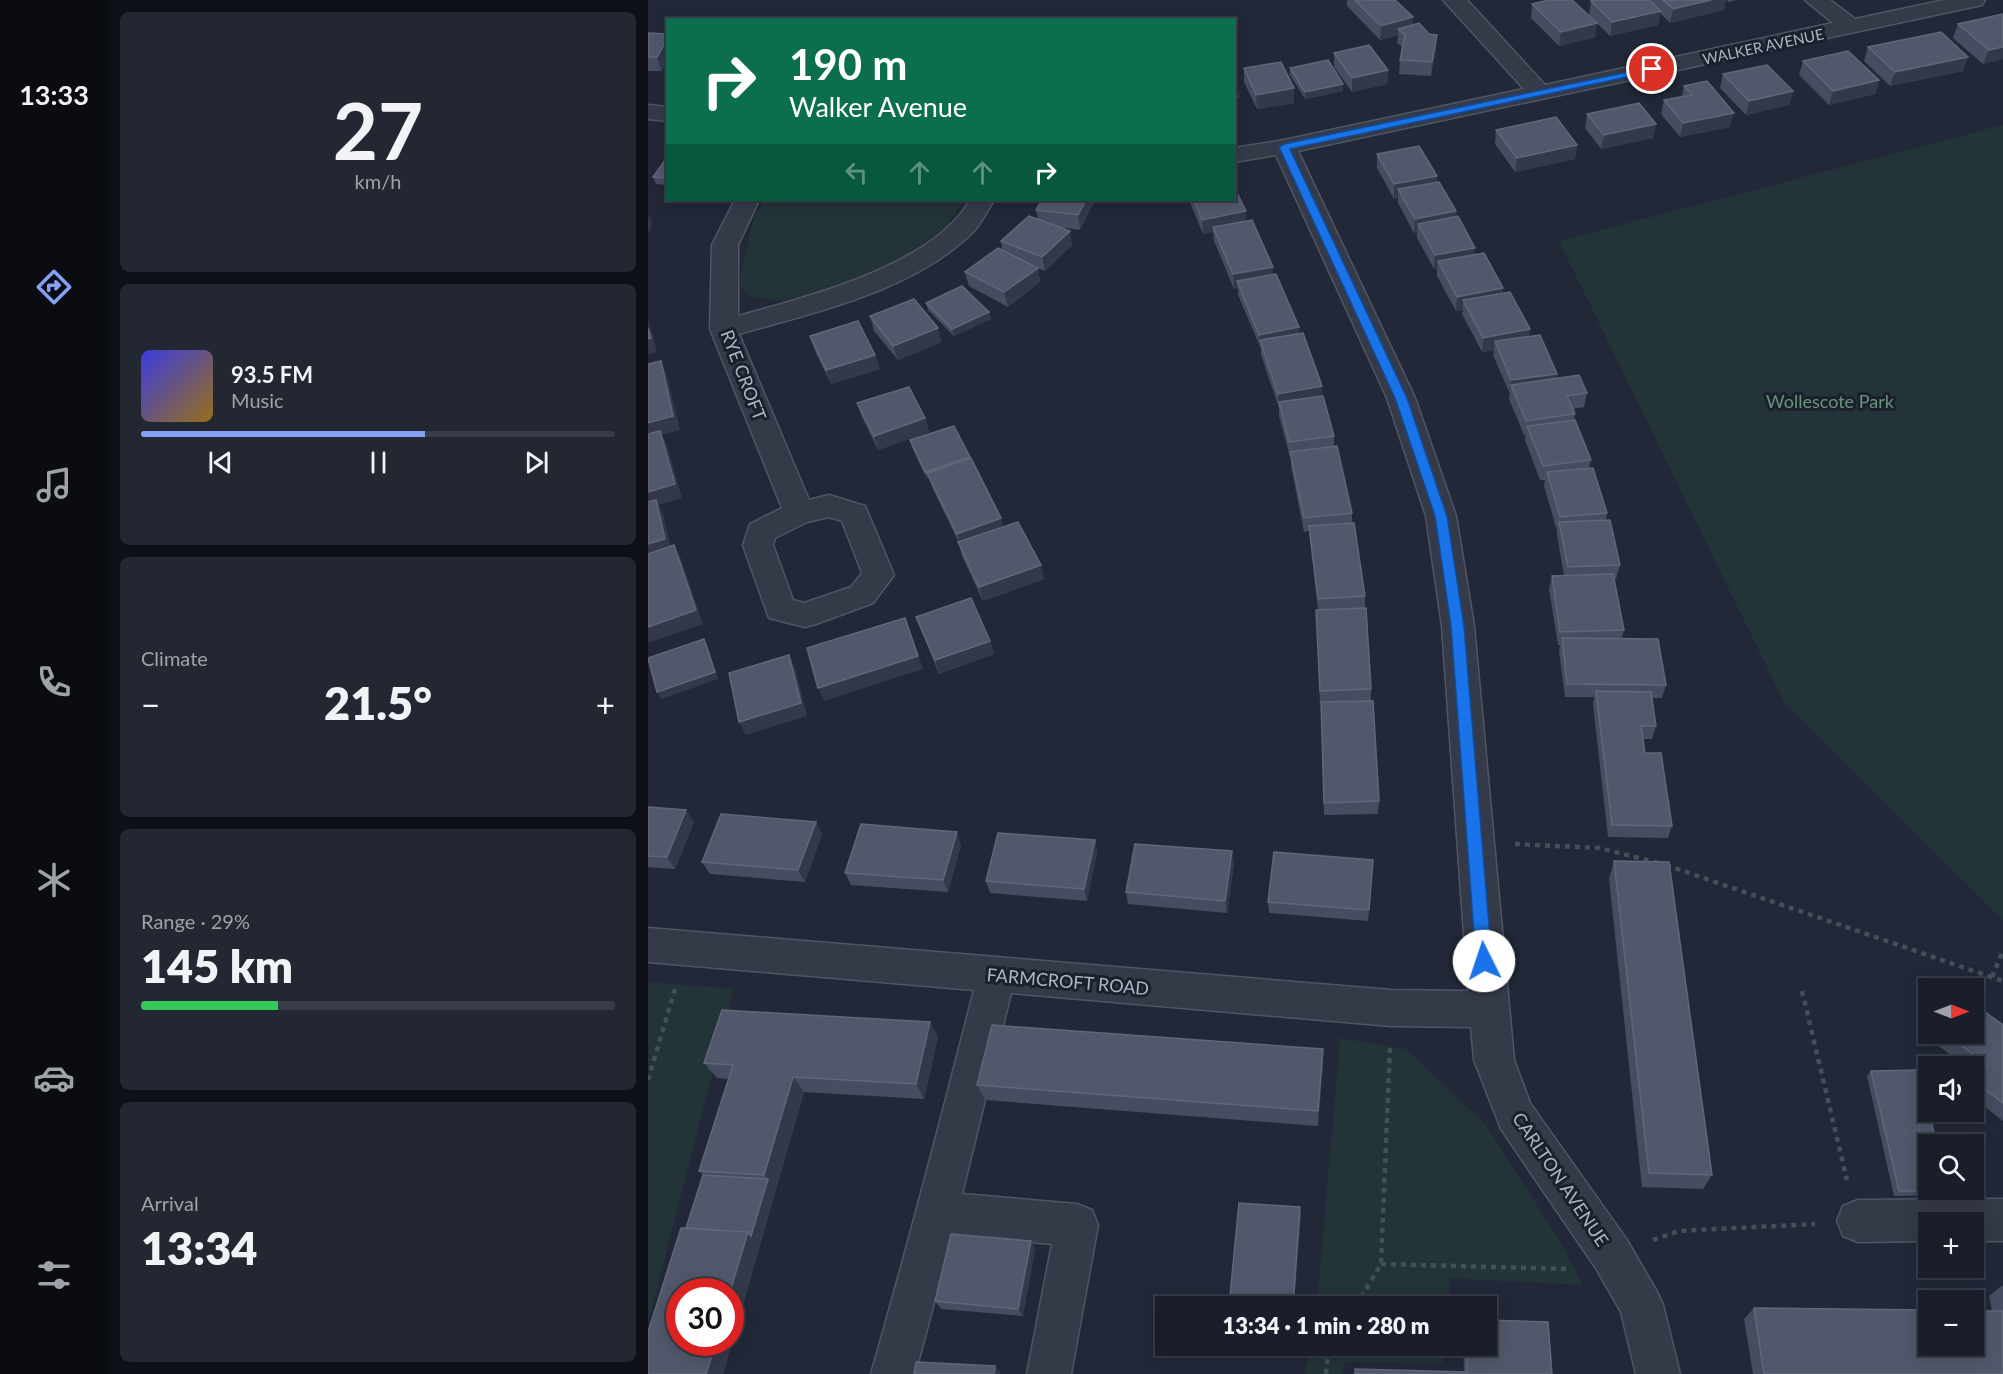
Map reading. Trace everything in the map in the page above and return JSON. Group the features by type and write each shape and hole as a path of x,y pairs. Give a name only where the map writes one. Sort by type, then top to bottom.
{"street":[{"path":"1454,0 1472,16 1540,93"},
{"path":"1816,0 1852,27"},
{"name":"WALKER AVENUE","path":"1236,155 1284,147 1974,0"},
{"path":"648,112 666,114"},
{"name":"CARLTON AVENUE","path":"1284,147 1401,398 1441,516 1458,626 1494,1060 1515,1115 1617,1263 1641,1305 1658,1374"},
{"name":"RYE CROFT","path":"747,201 725,245 724,329 799,513"},
{"path":"724,329 851,291 899,271 965,225 981,201"},
{"name":"FARMCROFT ROAD","path":"648,945 1391,1008 1488,1009"},
{"path":"892,1374 920,1280 935,1214 998,975"},
{"path":"935,1214 1077,1225 1049,1374"},
{"path":"1858,1221 2003,1220"}],"path":[{"path":"1475,842 1599,848 1664,864 2003,981"},
{"path":"648,1080 687,949"},
{"path":"1992,977 2003,951"},
{"path":"1381,1263 1617,1263 1679,1231 1858,1221 1802,991"},
{"path":"1362,1296 1381,1263 1391,1008"},
{"path":"1326,1374 1328,1356"}],"green space":[{"name":"Wollescote Park","path":"2003,125 2003,920 1785,704 1559,241"},
{"path":"765,201 963,201 947,226 891,266 825,292 780,300 750,297 739,283 754,216"},
{"path":"648,982 734,989 648,1323"},
{"path":"1340,1038 1406,1049 1486,1125 1561,1243 1583,1285 1449,1278 1449,1296 1318,1296"},
{"path":"1308,1356 1444,1356 1443,1364 1345,1362 1343,1374 1305,1374"}],"building":[{"path":"1355,0 1395,0 1413,17 1381,26"},
{"path":"1549,0 1572,0 1597,23 1561,32 1532,4"},
{"path":"1649,0 1661,11 1612,22 1591,1"},
{"path":"1663,0 1711,0 1673,9"},
{"path":"2003,14 2003,47 1989,50 1958,24"},
{"path":"1419,23 1429,34 1437,35 1432,62 1400,60 1405,35 1398,29"},
{"path":"1941,32 1968,57 1895,72 1868,47"},
{"path":"648,33 666,34 666,41 657,57 648,57"},
{"path":"1369,45 1388,70 1352,78 1334,53"},
{"path":"1848,51 1879,80 1833,91 1803,61"},
{"path":"1328,60 1343,84 1305,92 1290,68"},
{"path":"1281,62 1294,88 1256,95 1244,68"},
{"path":"1767,65 1793,91 1749,101 1723,74"},
{"path":"1707,81 1734,113 1683,123 1664,100 1692,95 1684,86"},
{"path":"1639,103 1656,124 1604,135 1587,114"},
{"path":"1556,117 1577,145 1517,158 1496,130"},
{"path":"1419,146 1437,176 1394,184 1377,154"},
{"path":"666,159 666,178 653,177"},
{"path":"1439,182 1456,211 1415,219 1398,189"},
{"path":"1236,191 1246,211 1202,220 1194,201 1236,201"},
{"path":"1041,201 1085,201 1078,215 1036,210"},
{"path":"1029,216 1070,231 1042,257 1001,241"},
{"path":"1458,216 1475,248 1435,255 1418,224"},
{"path":"1252,220 1273,267 1233,274 1213,227"},
{"path":"998,248 1038,268 1004,292 965,272"},
{"path":"1484,253 1503,288 1457,297 1438,261"},
{"path":"1276,274 1299,327 1259,335 1237,281"},
{"path":"962,286 989,312 952,329 926,303"},
{"path":"1510,292 1530,329 1483,338 1463,300"},
{"path":"914,299 938,328 893,346 870,316"},
{"path":"858,321 875,355 826,370 810,336"},
{"path":"1303,333 1322,386 1278,394 1260,340"},
{"path":"1540,335 1557,374 1511,380 1495,341"},
{"path":"661,361 673,416 648,423 648,364"},
{"path":"1579,375 1587,393 1567,396 1575,414 1526,421 1511,385"},
{"path":"909,387 925,418 874,436 857,403"},
{"path":"1323,396 1334,436 1289,442 1279,402"},
{"path":"1575,420 1591,460 1543,466 1527,426"},
{"path":"954,426 970,457 925,472 910,440"},
{"path":"660,431 675,484 648,492 648,434"},
{"path":"1337,446 1352,513 1304,518 1290,452"},
{"path":"971,458 1001,518 957,534 927,473"},
{"path":"1593,468 1607,513 1560,517 1547,472"},
{"path":"656,500 665,539 648,544 648,502"},
{"path":"1610,520 1620,565 1568,567 1559,522"},
{"path":"1018,522 1041,565 979,587 958,542"},
{"path":"1354,523 1365,596 1318,599 1309,526"},
{"path":"674,545 696,610 648,627 648,554"},
{"path":"1613,574 1624,630 1560,632 1552,576"},
{"path":"971,598 990,641 935,660 916,617"},
{"path":"1366,608 1371,689 1320,691 1316,610"},
{"path":"905,618 918,656 818,688 807,648"},
{"path":"1562,638 1658,639 1666,685 1567,684"},
{"path":"704,639 715,672 657,692 648,658"},
{"path":"789,655 801,703 739,722 729,673"},
{"path":"1596,691 1651,692 1656,726 1641,726 1645,753 1661,753 1672,826 1612,825"},
{"path":"1373,701 1379,801 1324,803 1321,702"},
{"path":"648,807 686,810 667,857 648,856"},
{"path":"721,814 816,822 798,870 702,862"},
{"path":"861,824 957,832 943,880 845,873"},
{"path":"998,833 1095,840 1084,889 986,881"},
{"path":"1135,844 1232,851 1225,901 1126,892"},
{"path":"1274,852 1373,860 1369,910 1268,902"},
{"path":"1614,861 1669,862 1712,1175 1649,1173"},
{"path":"722,1010 930,1022 916,1084 793,1077 764,1175 699,1171 733,1065 704,1063"},
{"path":"1984,1011 2003,1025 2003,1103 1984,1089 1984,1069 1987,1065 1984,1063 1984,1056 1975,1056 1959,1044 1984,1044"},
{"path":"992,1025 1323,1049 1318,1111 977,1085"},
{"path":"1918,1070 1918,1122 1931,1122 1934,1134 1918,1134 1918,1191 1899,1191 1871,1071"},
{"path":"703,1175 768,1179 751,1236 748,1232 686,1228"},
{"path":"1239,1203 1300,1207 1294,1296 1230,1296"},
{"path":"681,1228 748,1232 734,1278 666,1278 666,1356 712,1356 706,1374 648,1374 648,1332"},
{"path":"951,1234 1031,1241 1018,1309 935,1301"},
{"path":"1754,1308 1918,1310 1918,1356 1984,1356 1984,1311 2003,1311 2003,1374 1764,1374"},
{"path":"1497,1320 1548,1322 1552,1374 1355,1374 1355,1369 1467,1372 1467,1356 1497,1356"},
{"path":"916,1362 995,1366 994,1374 914,1374"}],"route":[{"path":"1484,961 1458,626 1441,516 1401,398 1284,147 1652,69"}]}
